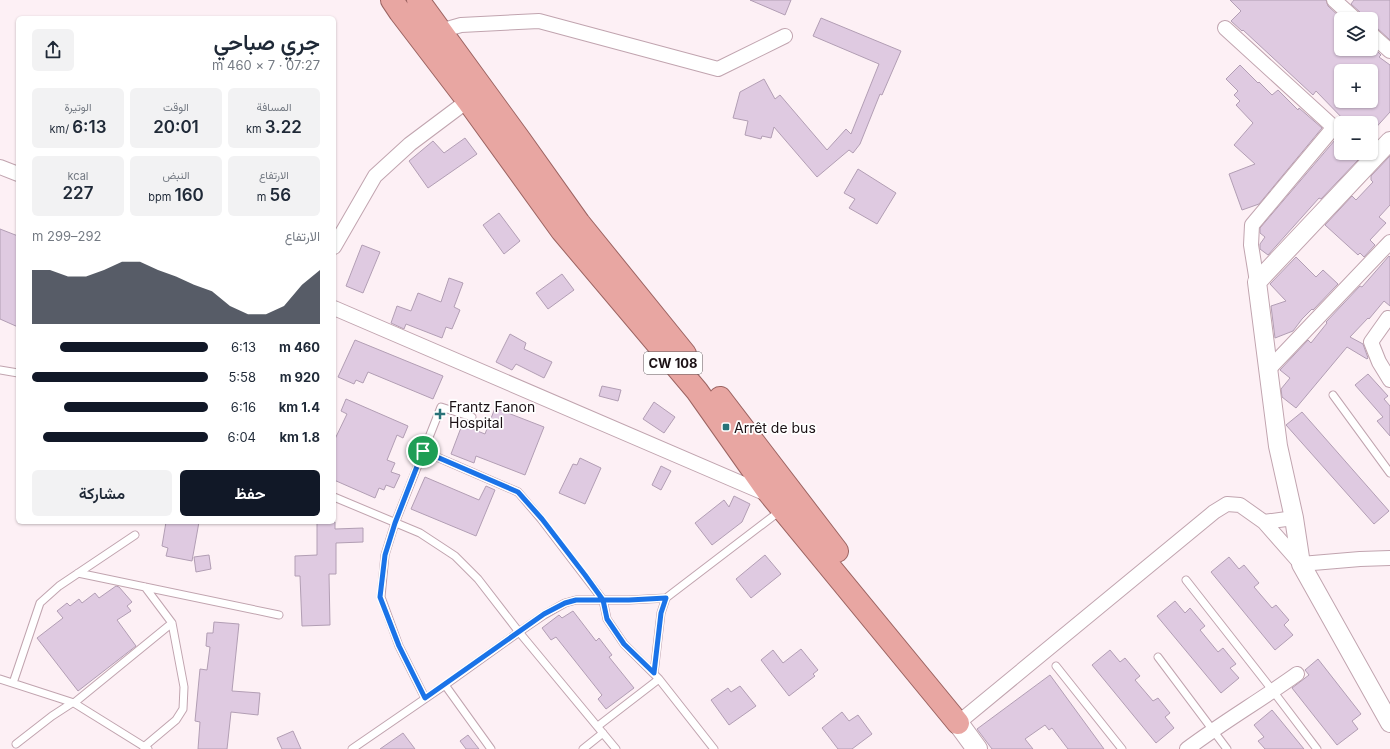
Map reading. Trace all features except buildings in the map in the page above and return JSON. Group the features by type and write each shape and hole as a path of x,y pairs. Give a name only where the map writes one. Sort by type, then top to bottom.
{"highway":[{"name":"CW 108","path":"392,0 400,12 476,96"},
{"name":"CW 108","path":"418,0 440,31 476,96 562,231 697,391 958,723"}],"main road":[{"name":"CW 108","path":"958,723 977,749"}],"street":[{"path":"1334,0 1347,12"},
{"path":"440,31 461,25 540,21 718,69 785,36"},
{"path":"1225,28 1334,126"},
{"path":"1378,40 1390,51"},
{"path":"336,244 375,176 410,144 476,96"},
{"path":"1301,564 1294,518 1278,446 1258,282 1251,245 1252,225 1334,134"},
{"path":"1378,149 1390,141"},
{"path":"1258,282 1363,160"},
{"path":"0,167 16,173"},
{"path":"1268,370 1390,242"},
{"path":"336,309 762,492 780,496"},
{"path":"1388,318 1371,342 1379,362 1390,380"},
{"path":"958,723 1214,512 1227,504 1240,505 1264,522 1301,564 1390,723"},
{"path":"1264,522 1294,518"},
{"path":"1301,564 1390,558"},
{"path":"1187,749 1212,730 1274,691 1297,674"}],"lane":[{"path":"0,370 16,373"},
{"path":"1333,394 1390,473"},
{"path":"425,698 399,646 380,597 385,555 395,523 441,407 472,417"},
{"path":"423,451 518,492 542,519 603,600 607,619 624,644 654,673 714,749"},
{"path":"654,673 661,613 666,598 780,496"},
{"path":"336,498 420,533 455,556 478,580 616,749"},
{"path":"13,683 40,603 59,586 134,535"},
{"path":"78,573 280,615"},
{"path":"1186,580 1274,691 1317,749"},
{"path":"0,679 73,703 146,748 176,720 183,709 184,687 172,623 145,587"},
{"path":"352,749 544,614 565,603 576,600 666,598"},
{"path":"16,744 52,716 73,703 172,623"},
{"path":"1158,657 1227,749"},
{"path":"1056,666 1122,749"},
{"path":"598,726 659,679"},
{"path":"445,685 491,749"},
{"path":"583,749 603,733"}],"place":[{"name":"Frantz Fanon Hospital","path":"440,414"},
{"name":"Arrêt de bus","path":"726,427"}],"route":[{"path":"423,451 395,523 385,555 380,597 399,646 425,698 544,614 565,603 576,600 603,600 629,600 666,598 661,613 654,673 624,644 607,619 603,600 542,519 518,492 423,451"}]}
